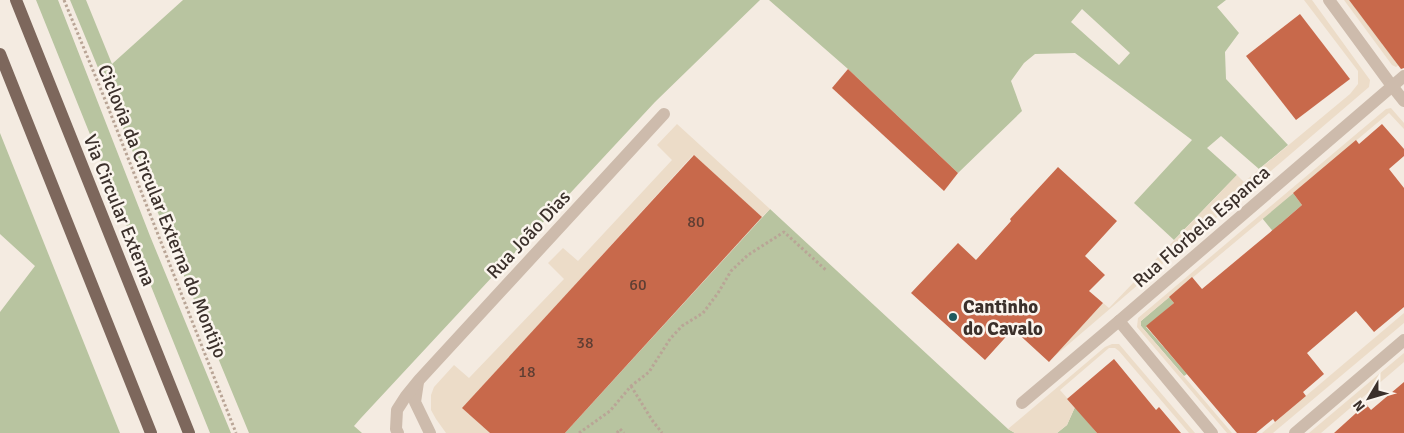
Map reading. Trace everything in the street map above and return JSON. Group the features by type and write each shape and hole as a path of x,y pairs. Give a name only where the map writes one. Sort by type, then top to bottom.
{"main road":[{"name":"Via Circular Externa","path":"16,0 189,433"},
{"path":"0,54 151,433"}],"street":[{"path":"1329,0 1404,101"},
{"name":"Rua Florbela Espanca","path":"1022,403 1404,76"},
{"name":"Rua João Dias","path":"398,433 396,429 397,410 419,380 664,114"},
{"path":"1119,321 1212,433"},
{"path":"1295,433 1404,340"},
{"path":"419,380 414,402 430,433"}],"path":[{"name":"Ciclovia da Circular Externa do Montijo","path":"64,0 236,433"},
{"path":"579,433 610,411 631,386 649,372 670,339 682,326 703,313 731,271 748,255 784,232 827,271"},
{"path":"631,386 662,433"},
{"path":"617,433 620,429 624,433"}],"green space":[{"path":"36,0 58,0 150,236 231,433 210,433"},
{"path":"70,0 86,0 112,64 183,0 760,0 655,102 361,418 354,426 362,433 249,433"},
{"path":"769,0 1226,0 1217,7 1239,33 1225,52 1226,79 1288,145 1259,169 1221,136 1207,148 1237,175 1174,240 1134,203 1192,140 1075,53 1035,54 1024,63 1011,81 1022,111 958,173 848,69","holes":["1082,9 1130,53 1119,65 1071,22"]},
{"path":"0,133 120,433 0,433 0,312 35,266 0,234"},
{"path":"1293,193 1302,205 1280,224 1310,260 1314,282 1262,218"},
{"path":"770,209 1008,429 1015,433 565,433"},
{"path":"1169,297 1174,303 1146,327 1187,374 1184,376 1141,326 1141,321"},
{"path":"1075,407 1097,433 1057,433 1067,425"}],"shaded area":[{"path":"1304,0 1312,0 1370,80 1369,87 1049,361 1103,303 1109,308 1237,175 1244,182 1350,94 1358,84 1358,71"},
{"path":"1344,0 1349,0 1396,62 1404,61 1396,67 1392,65"},
{"path":"1391,108 1404,123 1404,129 1389,113 1141,321 1141,326 1232,433 1227,433 1137,327 1138,318 1386,109"},
{"path":"677,124 770,209 762,217 693,155 463,408 490,433 446,433 431,410 431,395 434,387 454,365 469,378 564,279 548,263 563,248 578,261 672,160 657,145"},
{"path":"1404,313 1404,323 1273,433 1262,433"},
{"path":"1119,344 1195,433 1189,433 1115,348 1109,348 1060,390 1075,407 1067,425 1057,433 1015,433 1008,429 1105,347"},
{"path":"1404,353 1404,362 1321,433 1309,433"}],"building":[{"path":"1349,0 1404,0 1404,68 1401,69"},
{"path":"1300,14 1350,79 1296,120 1246,56"},
{"path":"848,69 958,173 944,191 832,88"},
{"path":"1382,124 1404,149 1404,156 1389,169 1404,188 1404,307 1374,332 1356,311 1307,353 1324,374 1303,392 1306,396 1275,422 1273,419 1256,433 1237,433 1146,326 1174,303 1169,297 1192,277 1202,289 1280,224 1302,205 1293,193 1356,140 1359,144"},
{"path":"694,155 762,217 565,433 490,433 462,408"},
{"path":"1058,167 1117,221 1085,256 1105,275 1089,291 1103,303 1049,362 1013,329 985,360 911,293 958,243 976,260 1011,221 1010,219"},
{"path":"1114,359 1156,410 1159,407 1181,433 1097,433 1067,399"},
{"path":"1404,382 1404,433 1334,433 1366,404 1371,410"}],"place":[{"name":"Cantinho do Cavalo","path":"953,317"}]}
